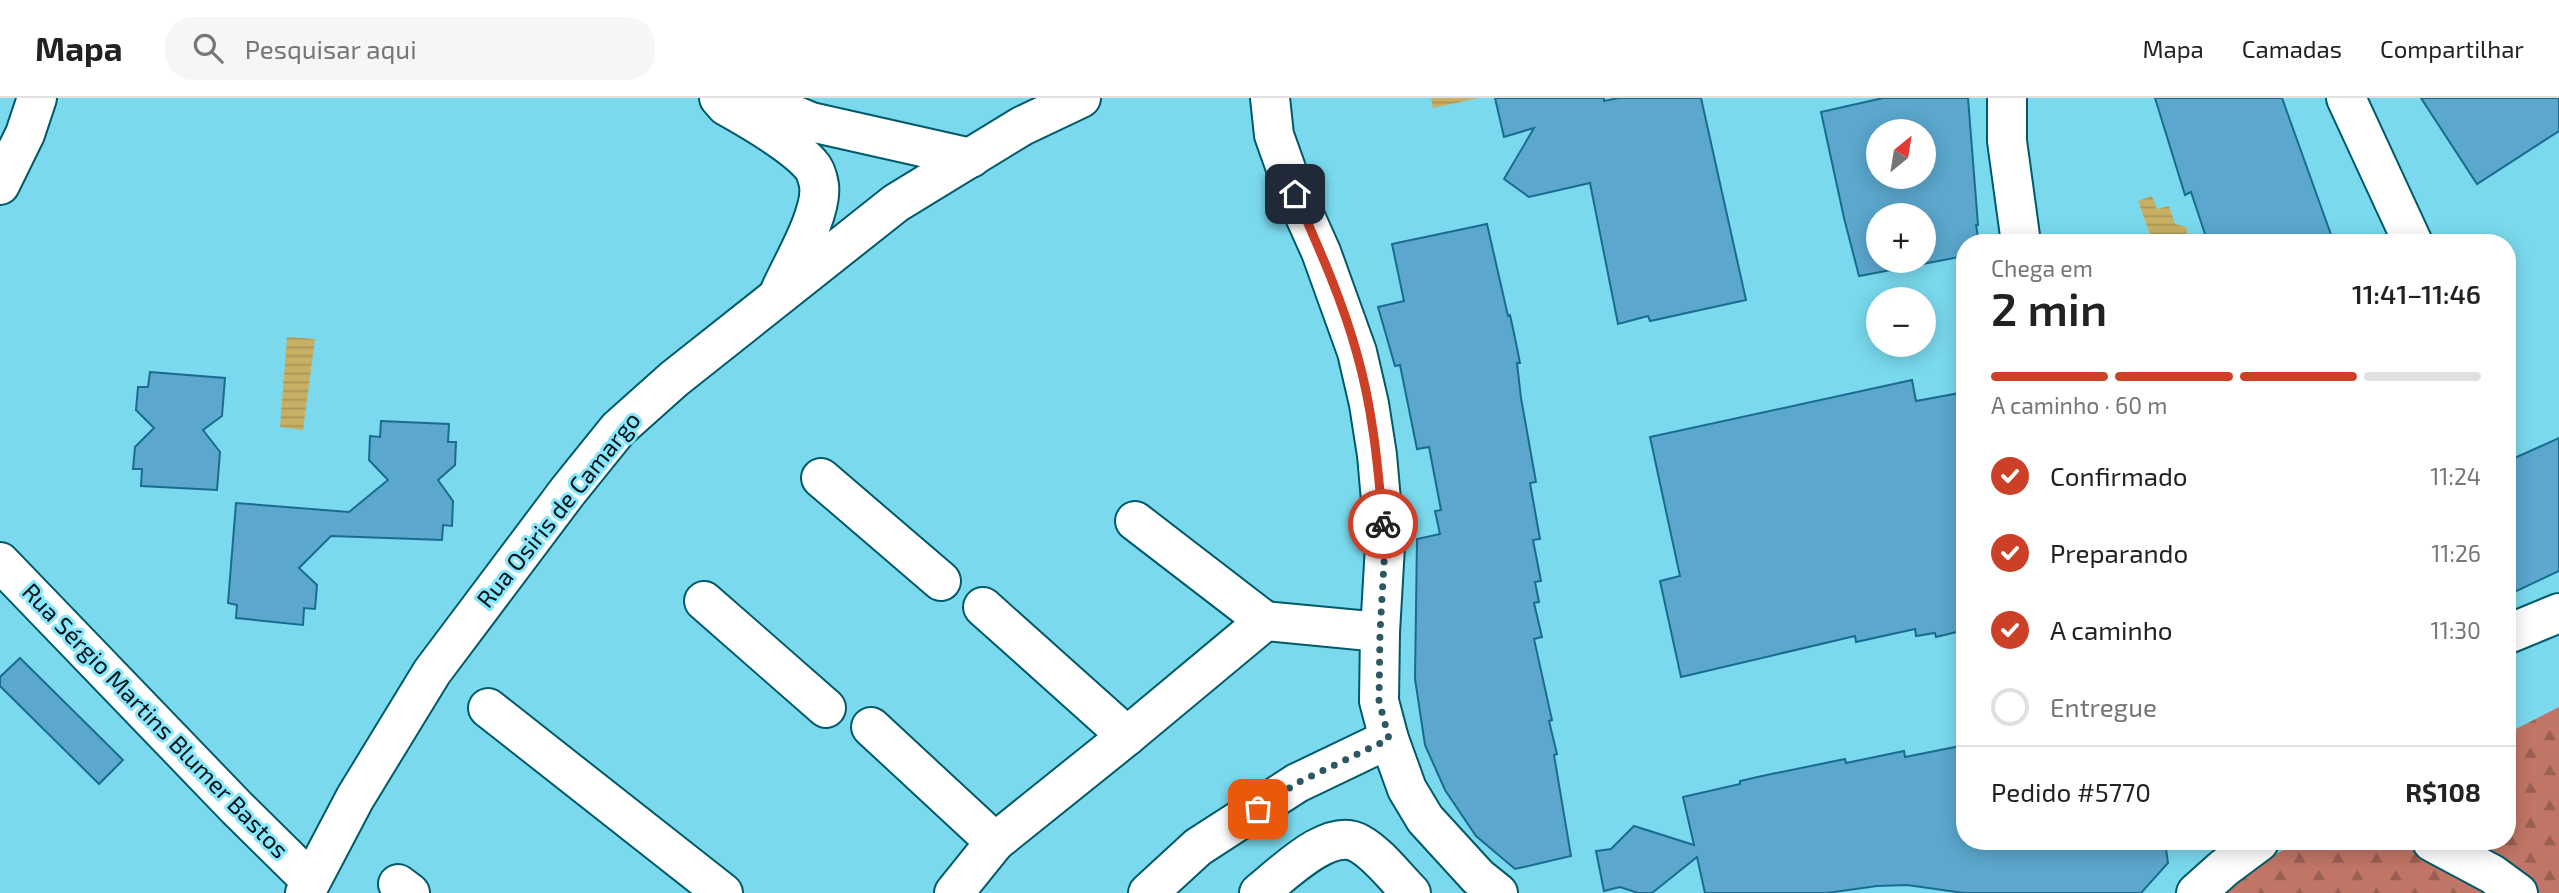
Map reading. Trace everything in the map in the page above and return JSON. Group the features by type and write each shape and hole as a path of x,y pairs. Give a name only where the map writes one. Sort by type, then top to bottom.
{"street":[{"path":"0,185 25,134 37,98"},
{"path":"719,98 726,106 785,144 813,166 819,184 818,200 811,221 777,299"},
{"path":"753,98 811,122 971,158"},
{"name":"Rua Osiris de Camargo","path":"308,887 355,798 432,672 618,429 674,379 896,203 1022,126 1081,98"},
{"path":"1270,98 1274,135 1353,340 1369,404 1377,455 1385,546 1379,701 1389,739 1407,789 1425,819 1478,877 1498,893"},
{"path":"2007,98 2007,141 2020,234"},
{"path":"2346,98 2409,234"},
{"path":"821,478 941,582"},
{"path":"1135,521 1265,621 1380,632"},
{"name":"Rua Sérgio Martins Blumer Bastos","path":"0,562 227,798 308,887"},
{"path":"704,601 826,708"},
{"path":"983,607 1127,736"},
{"path":"2516,631 2559,613"},
{"path":"954,893 995,842 1265,621"},
{"path":"488,708 723,893"},
{"path":"872,727 995,842"},
{"path":"1148,893 1198,847 1297,783 1389,739"},
{"path":"1259,893 1323,845 1337,839 1358,842 1379,879 1411,893"},
{"path":"2196,893 2248,850"},
{"path":"2447,850 2492,874 2518,893"}],"green space":[{"path":"2559,707 2559,893 2200,893 2283,850 2516,850 2516,729"}],"shaded area":[{"path":"1431,98 1479,98 1433,108"},
{"path":"2152,196 2157,209 2169,206 2175,224 2184,226 2187,234 2150,234 2138,201"},
{"path":"287,337 315,339 303,430 280,427"}],"building":[{"path":"1495,98 1604,98 1604,101 1618,98 1701,98 1746,300 1650,321 1648,316 1618,324 1590,183 1529,197 1504,179 1534,128 1504,137"},
{"path":"1883,98 1968,98 1978,234 1956,234 1956,258 1936,261 1936,203 1866,203 1866,273 1875,273 1859,276 1821,112"},
{"path":"2155,98 2282,98 2331,234 2205,234 2191,192 2185,195"},
{"path":"2421,98 2559,98 2559,131 2477,184"},
{"path":"1487,224 1520,363 1517,363 1521,398 1536,482 1530,483 1540,539 1533,540 1541,581 1535,582 1539,602 1534,603 1542,637 1534,639 1552,720 1549,721 1557,754 1554,755 1571,856 1515,869 1476,836 1445,790 1425,745 1415,679 1417,539 1440,534 1435,511 1441,510 1429,447 1417,449 1400,365 1395,366 1378,307 1404,301 1392,244"},
{"path":"150,372 225,378 222,416 203,430 220,452 217,490 141,486 142,469 133,469 135,447 154,428 136,410 138,387 148,387"},
{"path":"1912,380 1916,401 1956,394 1956,632 1936,637 1935,633 1916,636 1915,629 1856,642 1855,636 1681,677 1660,581 1680,576 1650,437"},
{"path":"381,421 449,424 448,442 456,442 455,465 438,480 453,501 452,526 443,525 442,540 331,536 299,568 317,585 315,609 304,608 303,625 236,618 237,605 228,603 236,503 349,512 388,480 369,460 370,436 380,437"},
{"path":"2559,438 2559,571 2516,591 2516,457"},
{"path":"20,658 123,760 99,784 0,686 0,677"},
{"path":"1956,747 1956,850 2166,850 2168,863 2141,893 1964,893 1907,885 1827,893 1705,893 1697,857 1652,893 1638,893 1620,887 1604,891 1596,851 1611,849 1634,826 1694,845 1683,797 1740,784 1740,781 1845,759 1846,763 1904,751 1905,757"}],"way so far":[{"path":"1258,809 1297,783 1389,739 1379,701 1385,546 1383,524"}],"route":[{"path":"1295,194 1321,252 1357,352 1377,455 1383,524"}]}
